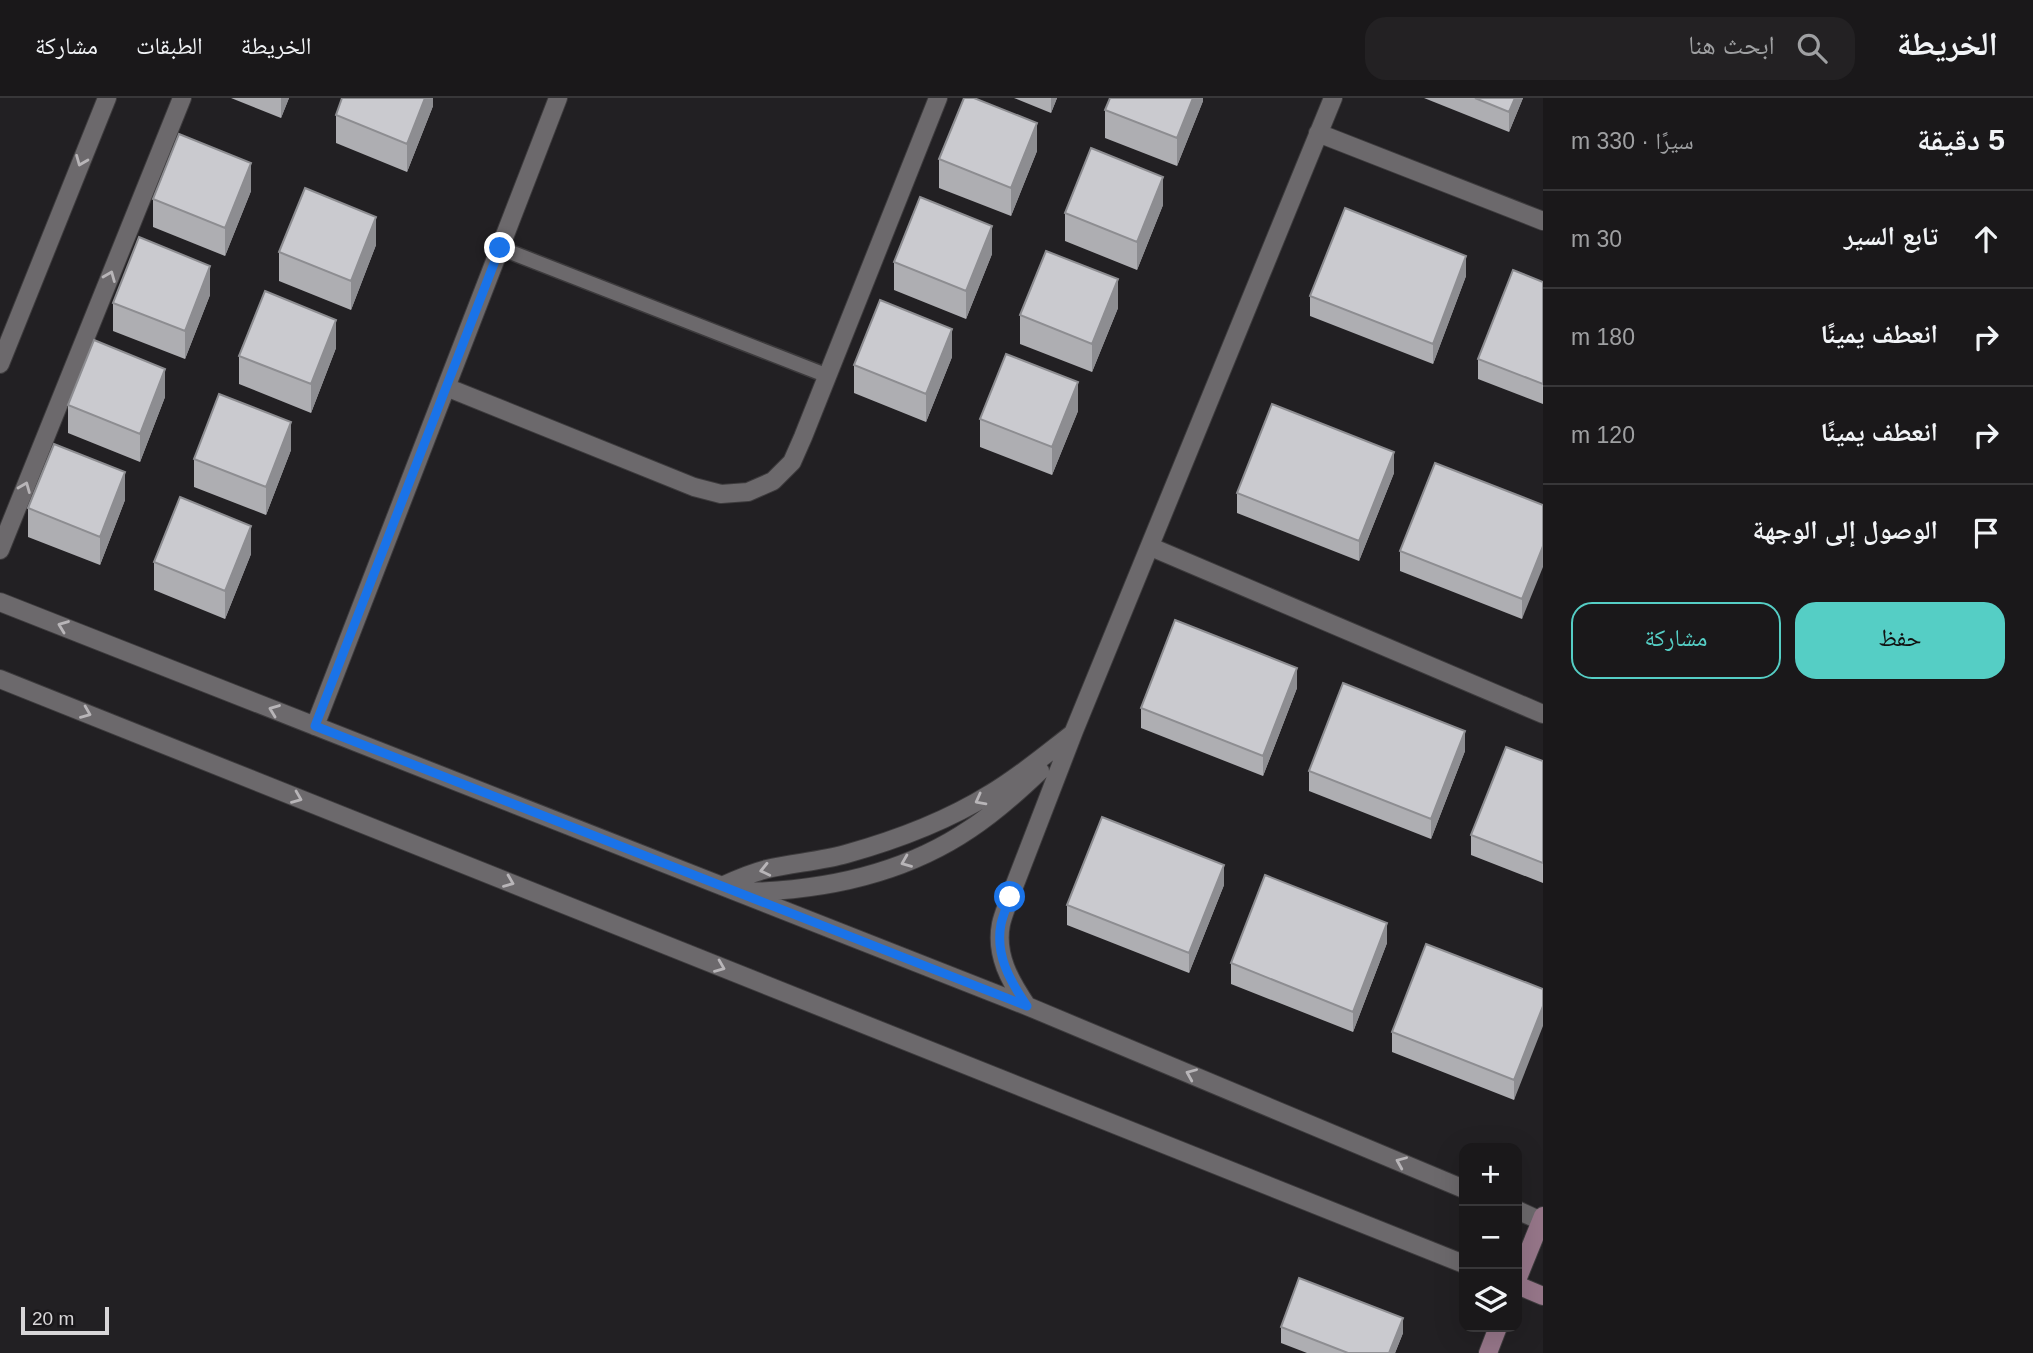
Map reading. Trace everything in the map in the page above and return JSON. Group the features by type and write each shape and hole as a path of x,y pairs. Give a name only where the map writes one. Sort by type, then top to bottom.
{"street":[{"path":"0,363 107,98"},
{"path":"0,550 182,98"},
{"path":"315,726 558,98"},
{"path":"446,387 694,487 721,494 748,492 773,481 792,462 938,98"},
{"path":"1027,1006 1010,981 1001,954 1001,925 1074,731 1333,98"},
{"path":"1318,133 1543,221"},
{"path":"1151,547 1543,715"},
{"path":"0,602 1027,1006 1459,1186"},
{"path":"0,679 1459,1262"},
{"path":"730,889 786,891 835,884 881,872 926,853 969,830 1008,801 1043,768 1074,731"},
{"path":"730,889 744,876 766,869 842,855 893,840 942,820 989,795 1033,765 1074,731"},
{"path":"1522,1212 1542,1219 1522,1269"},
{"path":"1522,1287 1543,1296"},
{"path":"1488,1353 1496,1332"}],"lane":[{"path":"500,248 828,376"}],"building":[{"path":"342,98 425,98 407,144 336,115"},
{"path":"964,98 974,98 1037,123 1011,188 939,159"},
{"path":"1110,98 1193,98 1177,138 1105,110"},
{"path":"1475,98 1515,98 1509,112"},
{"path":"179,134 251,163 225,228 153,199"},
{"path":"1091,148 1163,177 1137,242 1065,213"},
{"path":"305,188 376,217 351,281 279,252"},
{"path":"920,197 992,226 966,291 894,262"},
{"path":"1345,208 1466,256 1433,344 1310,296"},
{"path":"139,237 210,266 185,331 113,303"},
{"path":"1046,251 1118,279 1092,344 1020,315"},
{"path":"1513,270 1543,282 1543,384 1478,359"},
{"path":"265,291 336,320 311,384 239,356"},
{"path":"880,300 952,329 926,394 854,365"},
{"path":"94,340 165,369 140,434 68,405"},
{"path":"1006,354 1078,382 1052,447 980,419"},
{"path":"219,394 291,422 266,487 194,459"},
{"path":"1272,404 1394,452 1359,541 1237,493"},
{"path":"54,444 125,472 100,537 28,508"},
{"path":"1435,463 1543,505 1543,546 1522,599 1400,551"},
{"path":"180,497 251,526 225,591 154,562"},
{"path":"1175,620 1297,668 1263,756 1141,708"},
{"path":"1343,683 1465,731 1431,819 1309,771"},
{"path":"1506,747 1543,761 1543,863 1471,835"},
{"path":"1102,817 1224,865 1189,953 1067,905"},
{"path":"1265,875 1387,923 1353,1012 1231,963"},
{"path":"1426,944 1543,989 1543,1006 1514,1080 1392,1032"},
{"path":"1299,1278 1403,1318 1389,1353 1348,1353 1281,1327"}],"route":[{"path":"500,248 315,726 1027,1006 1010,981 1001,954 1001,925 1010,897"}]}
